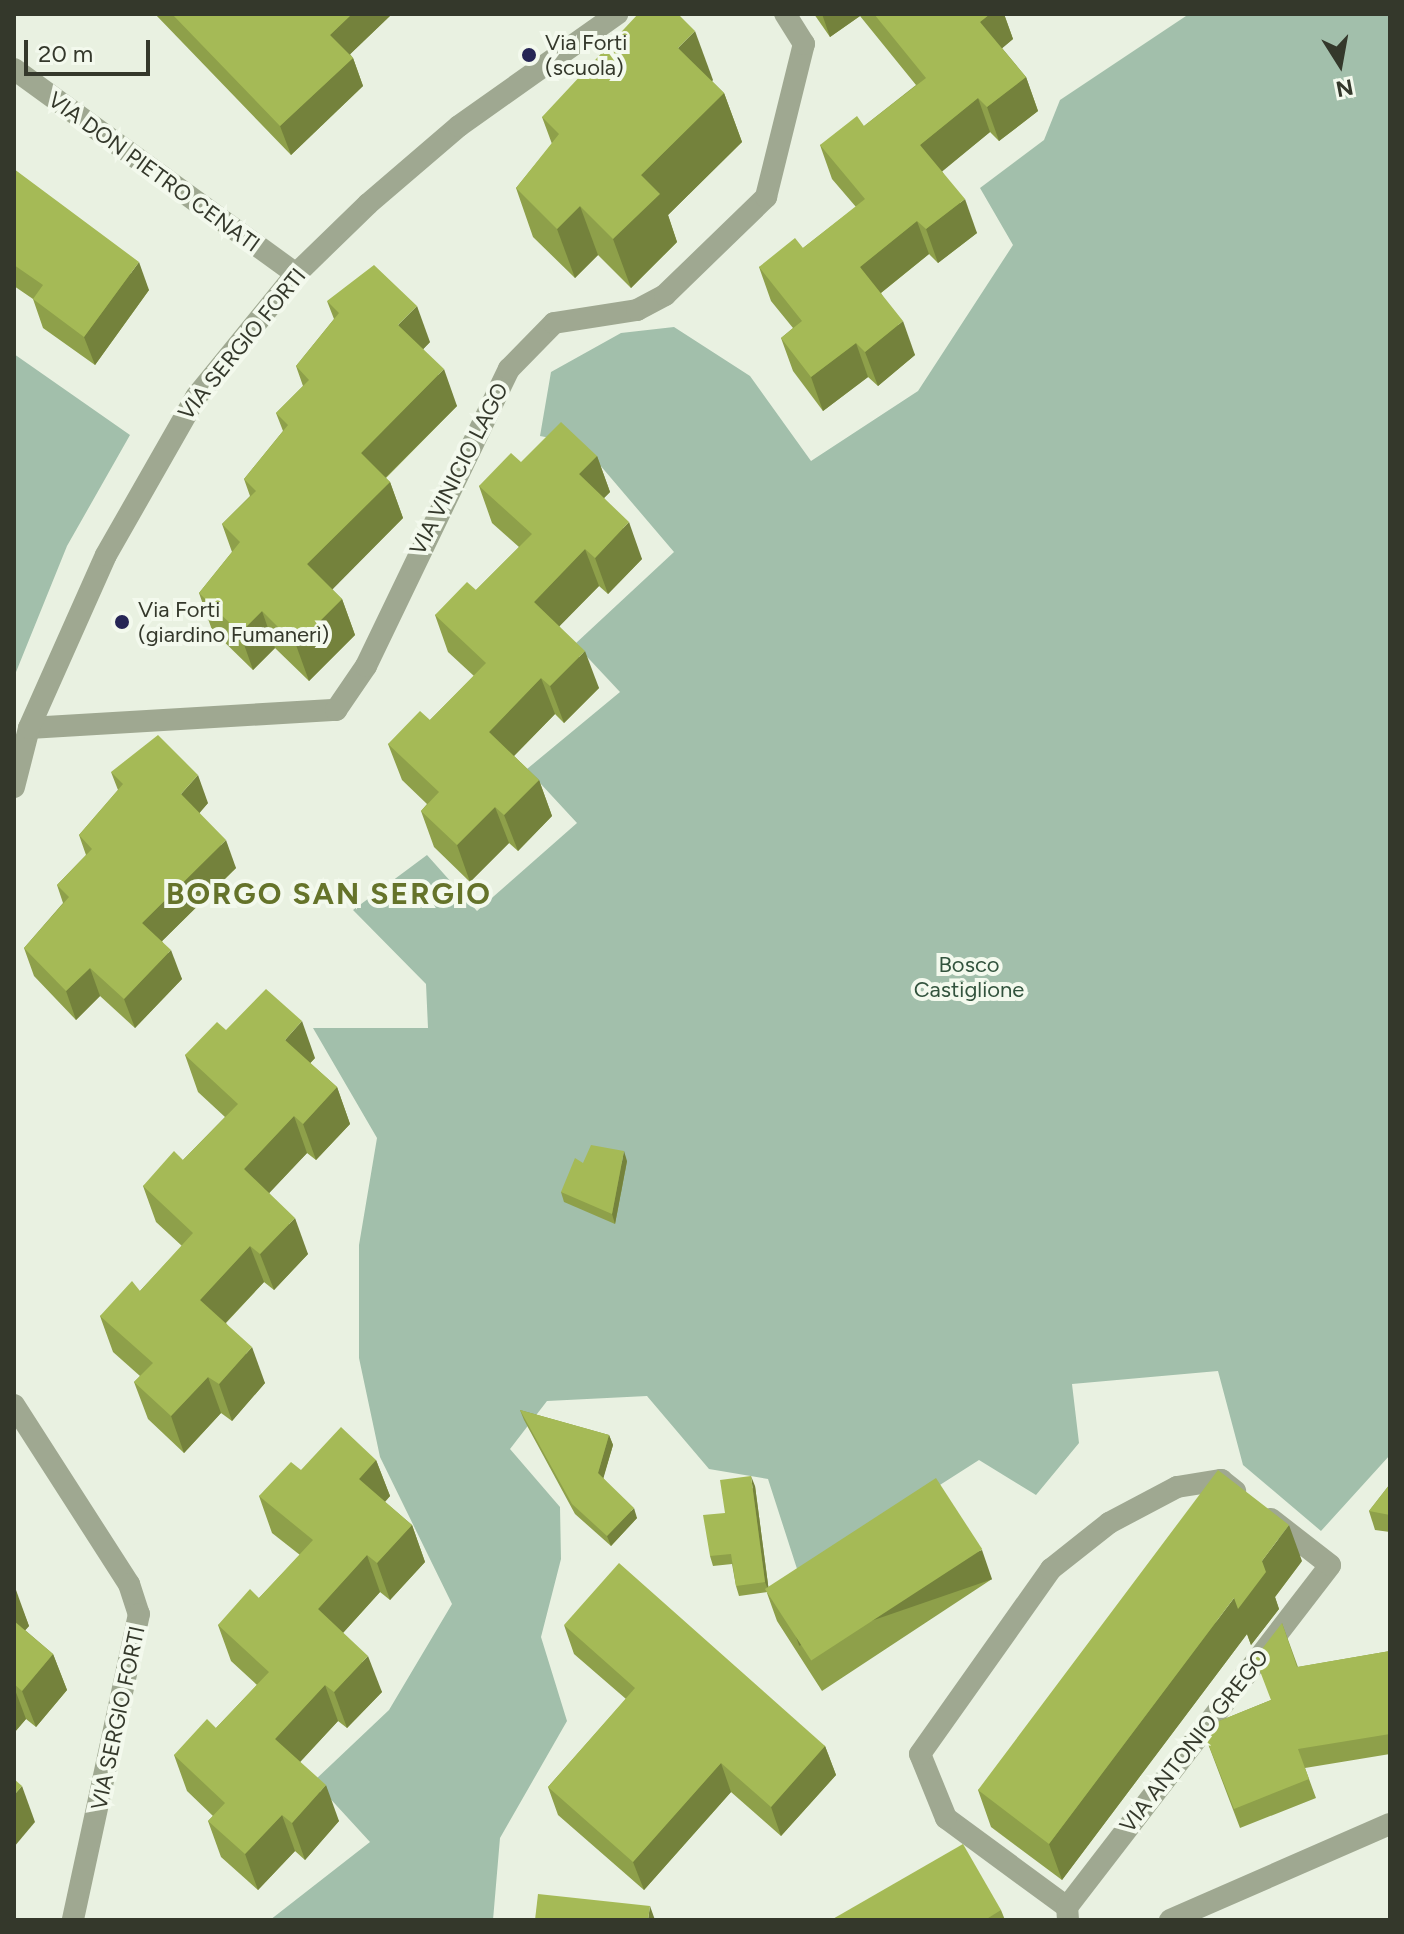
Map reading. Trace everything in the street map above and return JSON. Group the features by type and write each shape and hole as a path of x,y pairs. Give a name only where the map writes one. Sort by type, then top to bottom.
{"street":[{"name":"VIA SERGIO FORTI","path":"14,787 29,728 143,479 196,397 296,274 459,126 617,14"},
{"name":"VIA VINICIO LAGO","path":"29,728 336,710 366,666 509,369 554,323 637,310 665,295 766,197 804,44 785,14"},
{"name":"VIA DON PIETRO CENATI","path":"14,69 296,274"},
{"name":"VIA SERGIO FORTI","path":"14,1405 129,1584 139,1614 73,1920"},
{"name":"VIA ANTONIO GREGO","path":"1221,1480 1330,1565 1067,1913 946,1818 920,1754 1051,1569 1109,1523 1177,1487 1221,1480"},
{"path":"1170,1920 1390,1824"}],"green space":[{"name":"Bosco Castiglione","path":"1189,14 1390,14 1390,1455 1321,1531 1243,1465 1218,1371 1072,1384 1079,1443 1036,1495 979,1460 799,1575 768,1479 709,1469 647,1396 547,1401 510,1449 560,1507 561,1559 541,1637 567,1721 500,1838 493,1920 270,1920 370,1842 314,1781 389,1710 452,1604 380,1457 359,1358 359,1245 377,1138 313,1028 428,1028 426,984 353,910 427,855 477,911 577,823 527,769 620,692 575,644 674,552 582,444 540,436 551,372 621,333 674,327 750,376 811,461 918,391 1013,245 980,188 1044,140 1060,100"},
{"path":"14,354 130,435 67,546 14,677"}],"building":[{"path":"172,14 352,14 330,35 353,58 280,126"},
{"path":"638,14 678,14 695,31 678,48 724,93 641,175 660,194 613,239 580,206 557,229 516,188 559,134 542,117"},
{"path":"874,14 990,14 980,22 1026,77 987,107 978,98 920,145 965,199 926,229 917,221 860,267 903,321 865,352 856,343 811,377 781,338 802,321 759,267 795,238 803,248 865,199 820,145 857,116 864,126 926,78"},
{"path":"14,169 139,262 84,337 33,299 43,285 14,265"},
{"path":"374,265 417,306 398,325 444,369 361,453 390,482 307,564 342,599 296,645 262,611 240,633 199,593 240,542 222,524 256,491 244,479 288,425 276,413 309,380 296,366 339,313 327,301"},
{"path":"561,422 597,456 579,474 629,522 595,558 585,549 534,602 585,651 550,686 541,678 489,732 539,780 504,815 495,807 457,845 421,811 439,792 388,744 420,711 430,720 486,663 435,615 467,582 476,590 532,534 479,486 511,453 521,462"},
{"path":"158,735 198,775 181,794 226,840 142,923 171,950 124,999 90,968 66,991 24,948 69,897 57,885 92,849 79,835 123,784 111,772"},
{"path":"266,989 302,1021 285,1040 337,1087 303,1124 294,1116 244,1169 295,1218 260,1254 250,1246 200,1300 252,1347 219,1384 208,1377 171,1416 134,1382 153,1363 100,1316 132,1281 140,1291 193,1233 143,1186 174,1151 183,1160 238,1104 185,1055 217,1022 226,1030"},
{"path":"591,1145 624,1151 612,1214 561,1192 575,1158 583,1163"},
{"path":"520,1410 609,1435 598,1473 634,1508 607,1536 572,1504"},
{"path":"341,1427 376,1460 359,1479 412,1525 377,1563 367,1555 318,1609 368,1656 334,1692 325,1685 275,1739 326,1785 292,1823 282,1815 245,1854 208,1821 225,1803 174,1755 207,1719 216,1728 269,1672 218,1625 250,1589 259,1598 313,1540 259,1496 291,1462 301,1470"},
{"path":"1218,1470 1289,1525 1262,1561 1266,1572 1238,1609 1234,1598 1049,1844 978,1790"},
{"path":"751,1476 765,1582 736,1586 731,1554 710,1556 703,1515 725,1513 720,1480"},
{"path":"936,1478 982,1549 811,1660 765,1589"},
{"path":"1390,1484 1390,1515 1369,1511"},
{"path":"619,1563 825,1746 771,1807 721,1763 633,1862 548,1787 635,1688 564,1625"},
{"path":"14,1621 53,1654 22,1691 14,1684"},
{"path":"1282,1623 1297,1667 1390,1651 1390,1734 1298,1749 1309,1779 1234,1809 1202,1728 1271,1700 1255,1658"},
{"path":"14,1779 22,1786 14,1795"},
{"path":"963,1844 1001,1910 985,1920 831,1920"},
{"path":"538,1894 650,1906 648,1920 535,1920"}],"place":[{"name":"Via Forti (scuola)","path":"529,55"},
{"name":"Via Forti (giardino Fumaneri)","path":"122,622"}],"district":[{"name":"BORGO SAN SERGIO","path":"329,894"}]}
